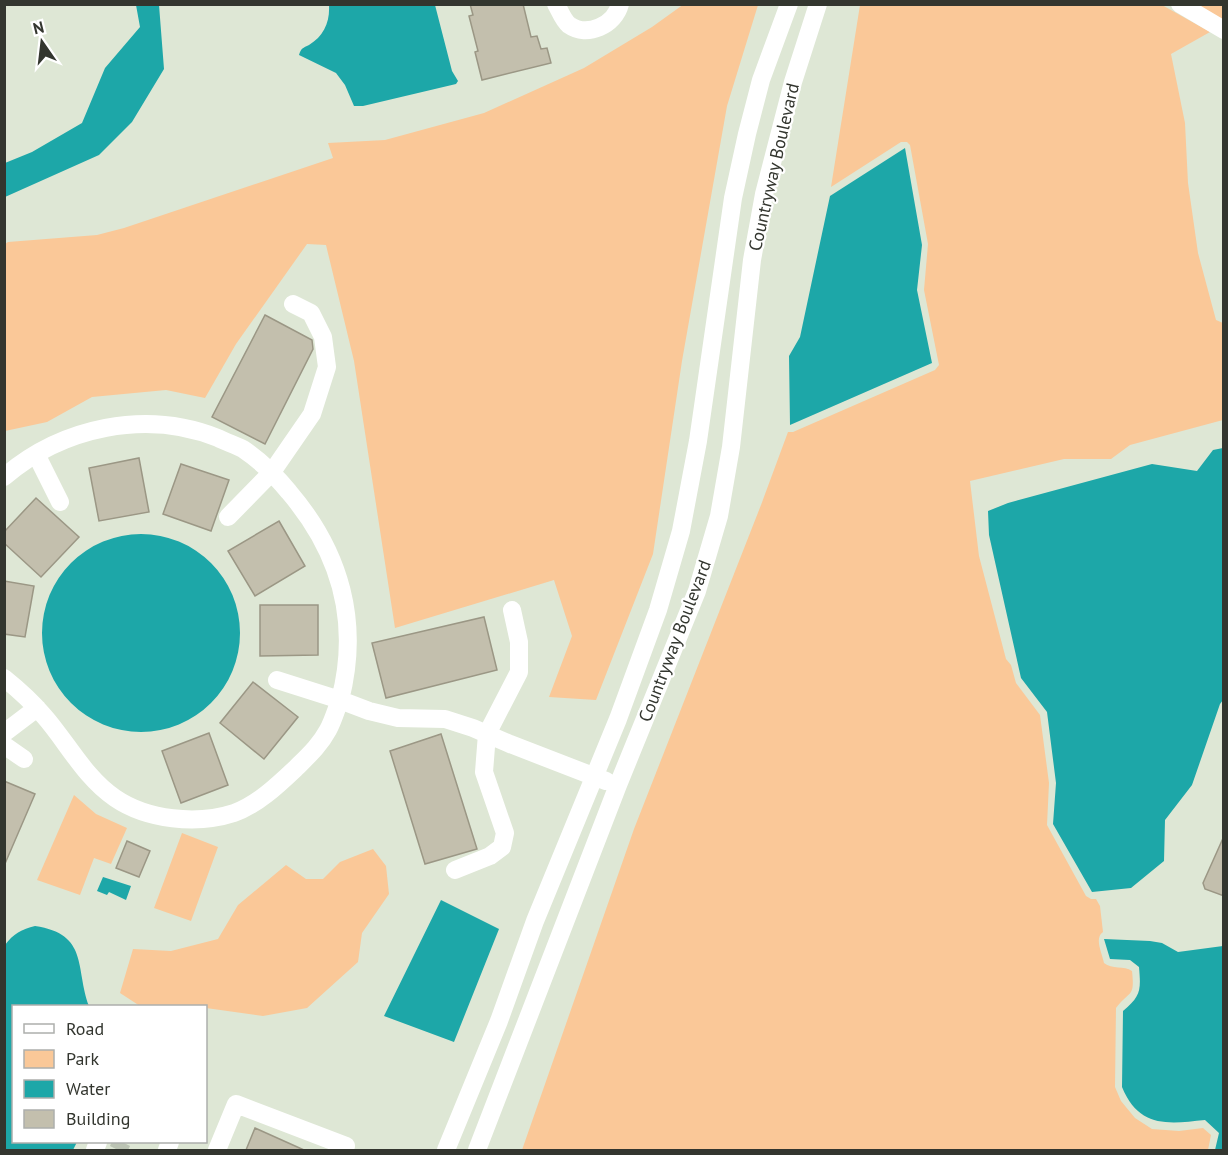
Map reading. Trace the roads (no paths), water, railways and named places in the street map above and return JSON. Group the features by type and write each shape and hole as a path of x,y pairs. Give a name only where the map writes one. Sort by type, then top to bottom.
{"street":[{"path":"556,4 570,26 592,30 604,26 614,18 620,4"},
{"name":"Countryway Boulevard","path":"446,1150 658,610 681,531 698,441 733,198 761,80 789,4"},
{"name":"Countryway Boulevard","path":"477,1150 618,785 697,591 718,516 731,447 752,260 764,195 793,82 818,4"},
{"path":"1180,4 1224,30"},
{"path":"717,303 747,307"},
{"path":"228,518 272,472 312,414 327,367 323,337 311,313 293,304"},
{"path":"4,477 21,463 54,443 93,429 125,425 170,426 203,432 242,448 272,472 320,534 337,572 346,606 349,642 346,675 340,700 329,729 316,748 273,791 234,813 199,819 172,819 135,810 114,797 90,774 37,708 4,678"},
{"path":"36,454 60,502"},
{"path":"455,870 490,856 502,847 506,833 484,772 487,734 519,672 519,642 512,610"},
{"path":"277,680 369,711 398,718 445,719 618,785"},
{"path":"4,734 37,708"},
{"path":"4,745 24,759"},
{"path":"217,1150 236,1104 349,1149"}],"water":[{"path":"136,5 159,5 164,69 132,122 99,155 5,197 5,163 32,152 82,123 105,68 140,27"},
{"path":"329,5 435,5 452,71 458,81 456,84 363,106 354,106 345,85 336,73 299,55 302,48 322,33 327,23"},
{"path":"905,148 922,245 917,290 932,363 790,425 789,356 800,337 830,196"},
{"path":"1223,448 1223,700 1192,785 1165,820 1164,861 1131,888 1092,892 1053,824 1056,783 1047,712 1021,678 989,535 988,511 1008,503 1152,464 1197,471 1213,450"},
{"path":"141,534 160,536 179,542 196,551 211,563 223,578 232,595 238,614 240,633 238,652 232,671 223,688 211,703 196,715 179,724 160,730 141,732 122,730 103,724 86,715 71,703 59,688 50,671 44,652 42,633 44,614 50,595 59,578 71,563 86,551 103,542 122,536"},
{"path":"103,877 131,886 126,900 109,892 107,895 97,891"},
{"path":"441,900 499,929 454,1042 384,1016"},
{"path":"35,926 52,930 72,945 77,955 89,1005 12,1005 12,1143 76,1143 73,1150 5,1150 5,945 18,932"},
{"path":"1104,939 1162,943 1178,952 1223,946 1223,1150 1215,1150 1219,1133 1205,1120 1167,1122 1156,1120 1146,1117 1129,1100 1122,1087 1123,1011 1138,992 1139,967 1130,960 1110,959"}],"tunnel":[{"path":"118,1150 122,1143"}]}
